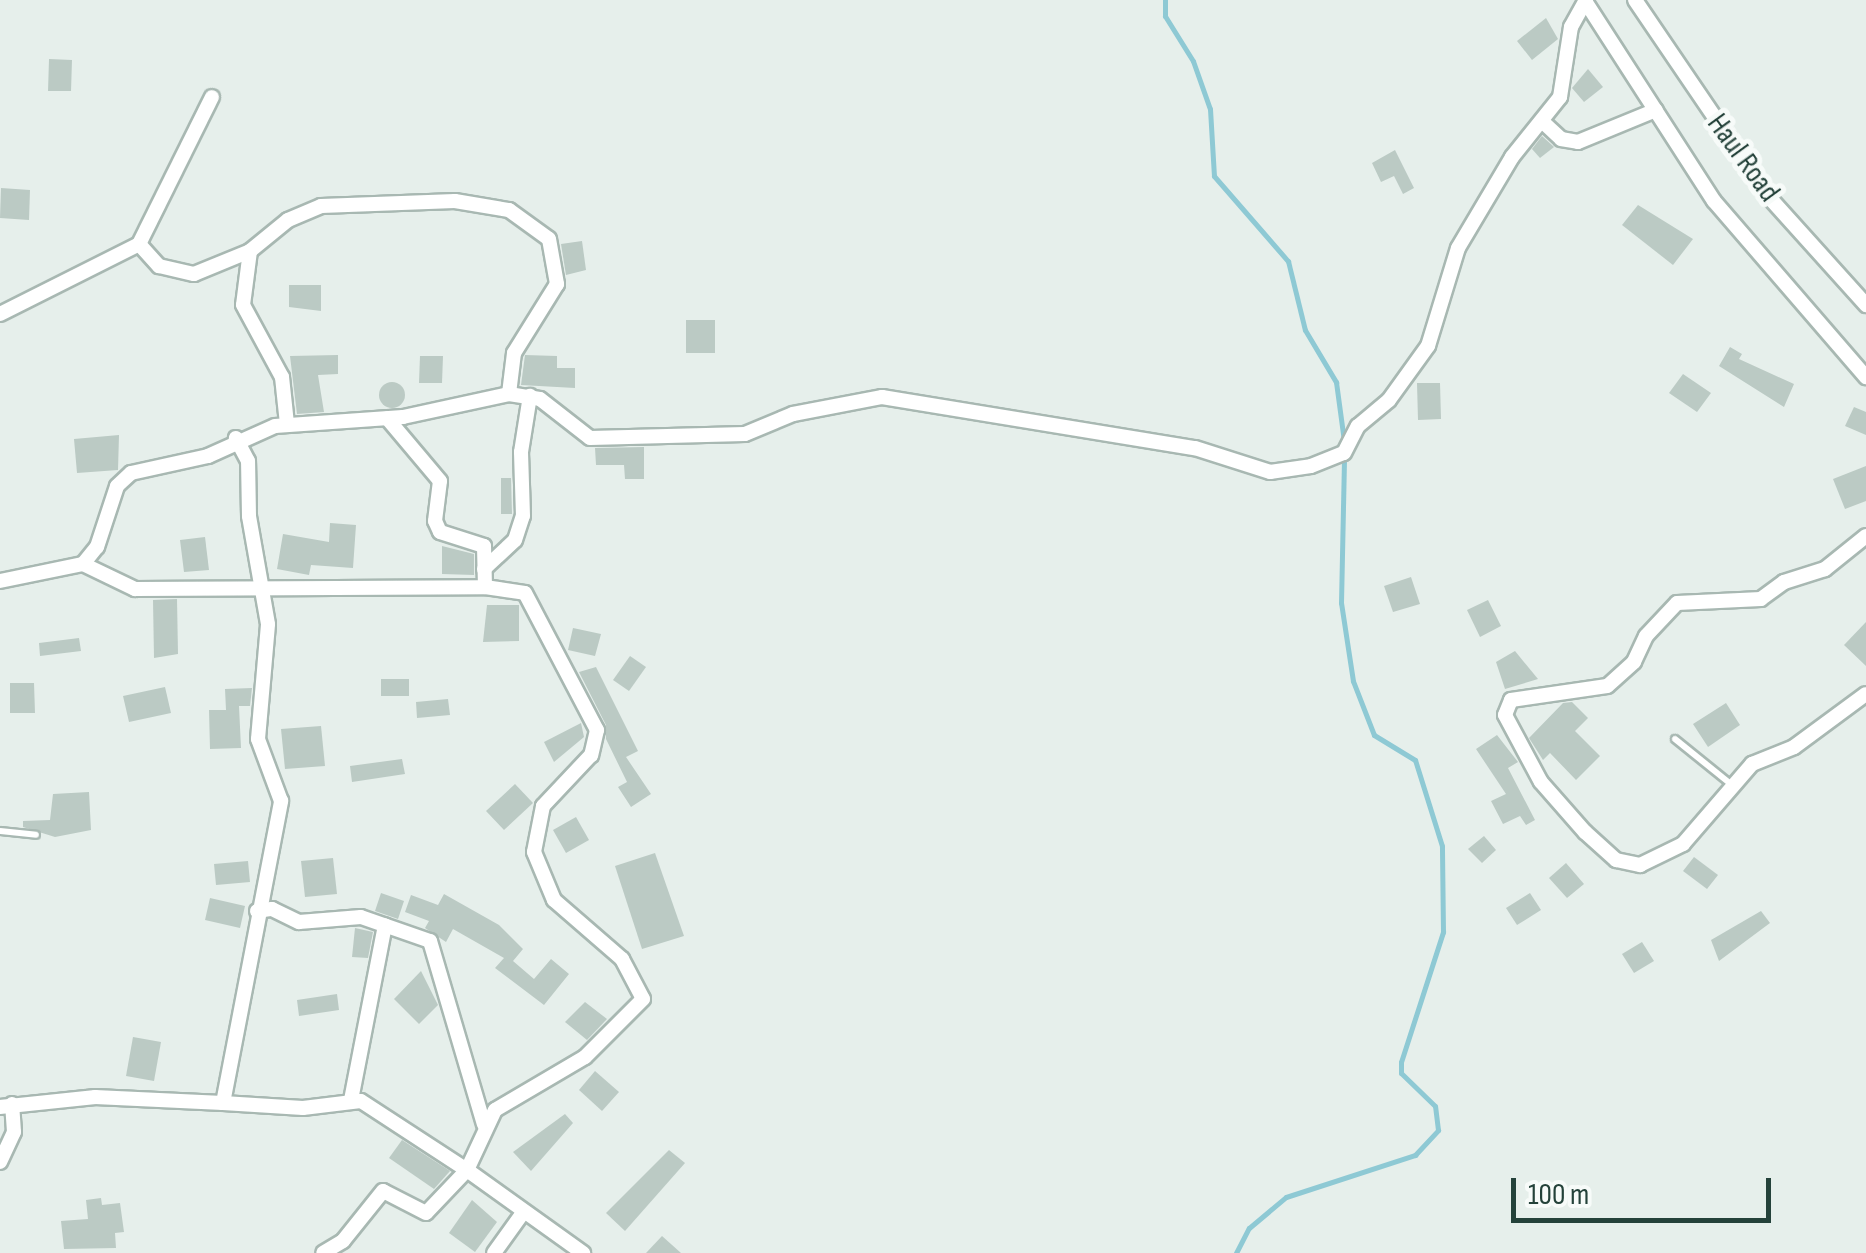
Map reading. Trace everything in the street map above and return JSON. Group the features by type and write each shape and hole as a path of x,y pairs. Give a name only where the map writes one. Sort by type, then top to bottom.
{"street":[{"name":"Haul Road","path":"1635,0 1768,196 1866,304"},
{"path":"0,581 83,564 97,547 117,486 131,473 208,456 236,438 287,424 388,418 509,394 530,396 590,438 744,434 792,414 882,397 1194,448 1270,472 1312,466 1344,453 1358,426 1388,400 1428,346 1458,248 1512,156 1544,123 1560,98 1571,27 1586,1 1714,201 1866,376"},
{"path":"0,314 139,244 212,97"},
{"path":"1544,123 1561,139 1578,142 1656,110"},
{"path":"139,244 159,266 194,274 250,251 288,220 321,206 456,201 510,210 548,239 556,284 514,353 509,394"},
{"path":"250,251 243,305 282,377 287,424"},
{"path":"484,570 515,540 524,516 521,452 530,396"},
{"path":"388,418 440,481 440,532 483,544 484,587"},
{"path":"224,1104 257,910 281,801 258,739 268,680 248,460 236,438"},
{"path":"1866,536 1825,570 1784,582 1761,599 1677,603 1646,636 1634,662 1607,686 1519,698 1505,708 1540,782 1616,860 1640,865 1683,844 1752,764 1794,747 1866,694"},
{"path":"83,564 124,588 484,587 524,593 596,730 592,755 542,806 534,852 554,900 622,959 642,999 585,1057 510,1098 484,1124 467,1170 426,1214 383,1191 343,1241 323,1253"},
{"path":"257,910 280,911 290,921 361,917 430,941 437,953 484,1124"},
{"path":"351,1100 385,925"},
{"path":"0,1162 14,1132 6,1105 96,1098 304,1108 351,1100 467,1170 522,1214 583,1253"},
{"path":"494,1253 522,1214"}],"lane":[{"path":"1675,740 1733,786"},
{"path":"0,831 36,835"}],"building":[{"path":"1546,18 1558,39 1532,60 1517,41"},
{"path":"49,59 72,60 71,91 48,91"},
{"path":"1588,69 1603,87 1584,102 1572,88"},
{"path":"1542,136 1554,147 1540,158 1532,149"},
{"path":"1395,150 1414,188 1403,194 1394,176 1381,182 1372,163"},
{"path":"1,188 30,190 29,220 0,218"},
{"path":"1638,205 1693,239 1673,265 1622,225"},
{"path":"582,241 586,270 566,275 561,244"},
{"path":"289,285 321,285 321,311 289,307"},
{"path":"686,320 715,320 715,353 686,353"},
{"path":"1730,347 1742,354 1739,359 1794,384 1784,407 1719,366"},
{"path":"338,355 338,374 318,375 324,412 297,414 290,356"},
{"path":"525,355 557,356 557,368 575,368 575,388 521,385"},
{"path":"420,356 443,356 442,383 419,383"},
{"path":"1683,374 1711,393 1697,412 1669,393"},
{"path":"392,382 401,386 405,395 401,404 392,408 383,404 379,395 383,386"},
{"path":"1417,383 1440,383 1441,419 1418,420"},
{"path":"1854,407 1866,412 1866,435 1845,426"},
{"path":"119,435 118,470 77,473 74,439"},
{"path":"644,447 644,479 625,479 624,465 596,465 595,448"},
{"path":"1866,466 1866,501 1845,509 1833,479"},
{"path":"501,478 511,478 512,514 501,514"},
{"path":"330,523 356,525 353,568 311,565 309,575 277,569 283,534 329,542"},
{"path":"205,537 209,570 184,572 180,540"},
{"path":"442,546 474,554 474,575 442,574"},
{"path":"1411,577 1420,604 1393,612 1384,586"},
{"path":"177,599 178,654 154,658 153,600"},
{"path":"1488,600 1501,626 1480,637 1467,610"},
{"path":"487,605 519,605 519,641 483,642"},
{"path":"1866,622 1866,666 1844,645"},
{"path":"573,628 601,634 595,656 568,650"},
{"path":"79,638 81,651 40,656 39,643"},
{"path":"1515,651 1538,679 1505,689 1496,662"},
{"path":"630,656 646,667 629,691 613,680"},
{"path":"596,667 638,751 626,757 651,794 631,807 618,787 627,782 606,739 606,725 579,672"},
{"path":"381,679 409,679 409,696 381,696"},
{"path":"10,683 34,683 35,713 10,713"},
{"path":"165,687 171,713 129,722 123,696"},
{"path":"252,688 250,706 239,706 241,748 210,749 209,710 226,710 225,689"},
{"path":"448,699 450,715 417,718 416,702"},
{"path":"1572,702 1588,718 1575,731 1600,756 1576,780 1550,753 1543,760 1529,738 1563,703"},
{"path":"1726,703 1740,725 1708,747 1693,724"},
{"path":"581,723 584,737 554,762 544,742"},
{"path":"321,726 325,766 285,769 281,729"},
{"path":"1497,735 1518,762 1508,768 1535,820 1526,825 1520,816 1503,824 1491,801 1506,794 1476,749"},
{"path":"402,759 405,774 352,782 350,766"},
{"path":"515,784 533,803 504,830 486,811"},
{"path":"89,792 91,830 55,837 23,827 23,821 50,820 53,794"},
{"path":"576,817 589,840 566,853 553,830"},
{"path":"1484,836 1496,850 1482,863 1468,849"},
{"path":"655,853 684,936 642,949 615,866"},
{"path":"1694,857 1718,875 1707,889 1683,871"},
{"path":"333,858 337,894 305,897 301,861"},
{"path":"248,861 250,882 216,885 214,864"},
{"path":"1566,863 1584,884 1567,898 1549,878"},
{"path":"381,893 404,901 398,919 375,911"},
{"path":"1530,893 1541,910 1517,925 1506,908"},
{"path":"444,894 499,925 523,949 513,961 534,979 551,959 569,974 544,1005 495,968 504,958 453,929 446,942 425,928 429,921 405,912 411,895 438,905"},
{"path":"210,898 245,906 240,928 205,920"},
{"path":"1761,911 1770,923 1719,961 1711,940"},
{"path":"355,928 373,932 368,958 352,957"},
{"path":"1642,942 1654,961 1634,973 1622,954"},
{"path":"421,971 438,1005 419,1024 394,999"},
{"path":"337,994 339,1010 299,1016 297,1000"},
{"path":"585,1002 607,1019 587,1040 565,1022"},
{"path":"133,1037 161,1042 154,1081 126,1076"},
{"path":"595,1071 619,1092 602,1111 579,1090"},
{"path":"565,1114 573,1123 531,1171 513,1152"},
{"path":"402,1140 450,1171 434,1189 389,1158"},
{"path":"669,1150 685,1163 625,1231 606,1213"},
{"path":"101,1198 102,1205 120,1203 124,1232 115,1233 116,1248 64,1249 61,1221 88,1219 86,1200"},
{"path":"472,1200 497,1222 475,1252 449,1233"},
{"path":"662,1236 681,1253 646,1253"}],"waterway":[{"path":"1165,0 1165,16 1193,61 1210,109 1214,176 1288,261 1305,330 1336,382 1344,441"},
{"path":"1236,1253 1249,1228 1286,1197 1415,1155 1438,1130 1435,1106 1401,1073 1401,1062 1443,932 1442,846 1415,760 1374,735 1353,681 1341,603 1344,457"}]}
